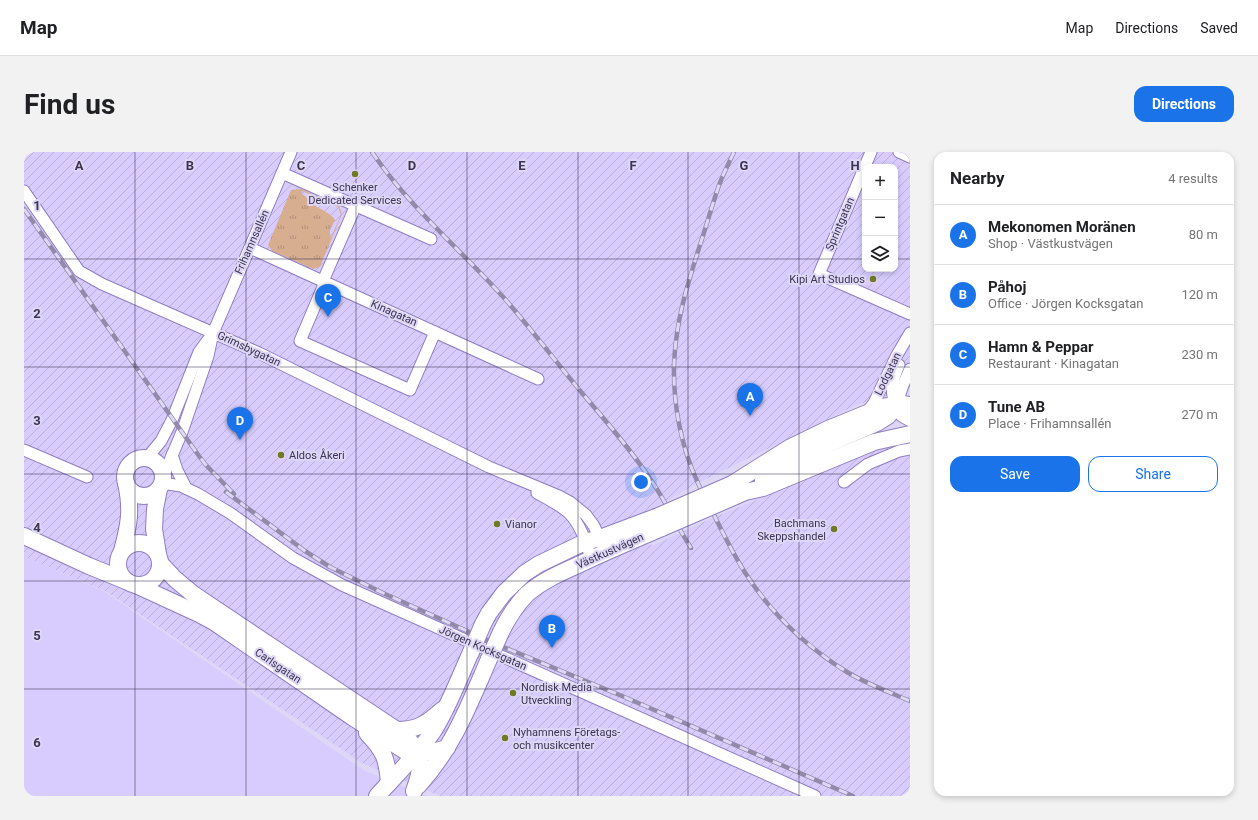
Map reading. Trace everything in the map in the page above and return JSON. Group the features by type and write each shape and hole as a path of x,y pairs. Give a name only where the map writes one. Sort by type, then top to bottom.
{"main road":[{"path":"903,405 903,414 910,418"},
{"path":"738,490 803,455 877,423 903,405"},
{"name":"Västkustvägen","path":"377,796 417,752 434,730 489,613 504,593 525,573 539,564 595,548 738,490 789,448 866,413 882,407 903,405"},
{"name":"Västkustvägen","path":"738,490 763,488 874,442 910,434"},
{"path":"24,531 94,558 104,559 121,552 129,545 136,542 141,542 151,546 159,559 159,572 154,579 144,584 131,583 122,576 118,568 118,560 121,552 129,521 129,500 126,483 125,474 130,465 136,460 142,458 147,458 154,461 162,471 161,483 150,495 143,496 136,494 129,489 126,483"},
{"name":"Frihamnsallén","path":"159,559 154,529 155,509 161,483"},
{"name":"Carlsgatan","path":"24,536 89,566 131,583 214,622 396,746 411,753 437,751 447,748"},
{"name":"Västkustvägen","path":"412,794 426,778 458,730 501,632 517,605 535,588 558,575 595,548"},
{"name":"Carlsgatan","path":"159,559 175,579 193,594 396,730 411,742 417,752"},
{"path":"396,730 412,729 420,726 431,719 447,705"},
{"path":"352,717 379,745 385,760 390,780"},
{"path":"412,794 421,768 420,758 417,752"}],"street":[{"name":"Frihamnsallén","path":"147,458 161,441 172,420 199,352 212,333 291,152"},
{"name":"Sprintgatan","path":"871,152 819,274 910,314"},
{"path":"899,152 910,157"},
{"path":"282,173 431,239"},
{"name":"Grimsbygatan","path":"24,191 79,271 102,284 265,356 504,474 568,513 595,548"},
{"path":"356,205 300,341 410,390 435,332"},
{"name":"Kinagatan","path":"250,248 538,379"},
{"name":"Frihamnsallén","path":"161,483 182,432 208,356 212,333"},
{"name":"Lodgatan","path":"903,405 893,396 892,384 908,345 910,334"},
{"name":"Lodgatan","path":"866,413 874,403 897,355 910,334"},
{"name":"Lodgatan","path":"903,405 903,385 910,369"},
{"path":"844,482 868,464 900,451 910,449"},
{"path":"24,450 87,477"},
{"path":"172,455 177,470 186,488"},
{"name":"Grimsbygatan","path":"504,474 541,488 570,502 586,515 594,526 595,548"},
{"name":"Jörgen Kocksgatan","path":"161,483 186,488 230,513 293,558 342,585 815,796"}],"shaded area":[{"path":"24,152 910,152 910,388 856,405 698,483 601,538 654,545 712,518 771,494 874,446 910,438 910,796 440,796 362,763 107,592 24,556"},
{"path":"24,556 105,592 363,770 427,796 24,796"}],"green space":[{"path":"301,189 339,206 342,214 320,267 313,269 272,251 268,245 291,190","holes":["302,191 338,207 341,215 331,237 330,230 335,220 329,214 313,204 302,194"]}],"railway":[{"path":"372,152 402,191 419,210 488,281 525,322 618,436 656,488 691,548"},
{"path":"734,152 720,181 687,289 677,333 674,364 675,394 679,425 687,455 701,490 728,544 746,574 778,616 818,652 847,672 870,684 910,701"},
{"path":"24,209 199,456 234,494"},
{"path":"226,492 305,551 330,567 385,594 496,644 622,696 853,796"}],"place":[{"name":"Schenker Dedicated Services","path":"355,174"},
{"name":"Kipi Art Studios","path":"873,279"},
{"name":"Hamn & Peppar","path":"328,317"},
{"name":"Mekonomen Moränen","path":"750,416"},
{"name":"Tune AB","path":"240,440"},
{"name":"Aldos Åkeri","path":"281,455"},
{"name":"Vianor","path":"497,524"},
{"name":"Bachmans Skeppshandel","path":"834,529"},
{"name":"Påhoj","path":"552,648"},
{"name":"Nordisk Media Utveckling","path":"513,693"},
{"name":"Nyhamnens Företags- och musikcenter","path":"505,738"}]}
